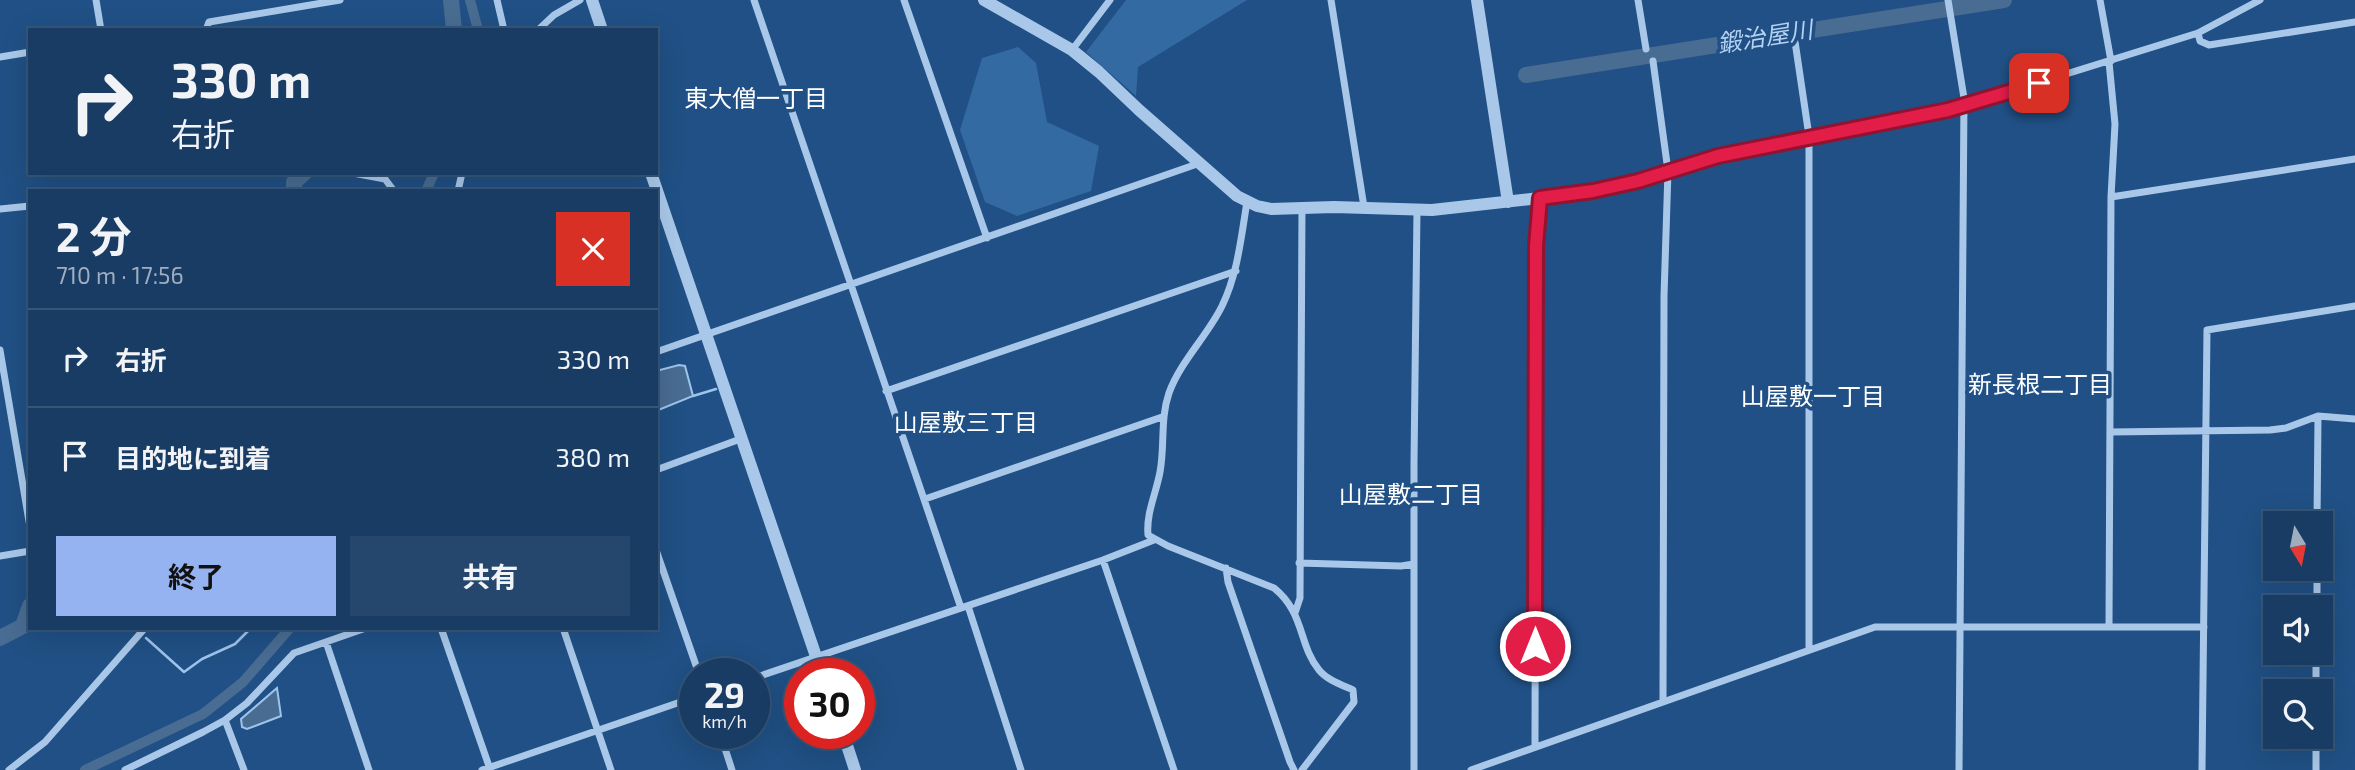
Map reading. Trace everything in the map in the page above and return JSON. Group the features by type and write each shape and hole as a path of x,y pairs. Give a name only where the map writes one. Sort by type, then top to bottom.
{"street":[{"path":"96,0 101,28"},
{"path":"276,0 278,10"},
{"path":"207,28 209,22 340,0"},
{"path":"497,0 504,28"},
{"path":"540,28 554,15 580,0"},
{"path":"592,0 601,28"},
{"path":"754,0 886,391 1021,770"},
{"path":"904,0 987,238"},
{"path":"984,0 1072,50 1247,202 1271,209 1417,209 1508,202 1593,191 1718,156 1963,106 2159,47 2198,33 2260,0"},
{"path":"1072,50 1110,0"},
{"path":"1331,0 1364,207"},
{"path":"1477,0 1508,202"},
{"path":"1638,0 1646,49"},
{"path":"2101,0 2115,124 2112,197 2109,627"},
{"path":"1949,6 1964,98 1959,770"},
{"path":"2198,33 2200,41 2209,45 2355,22"},
{"path":"1794,33 1809,136 1809,650"},
{"path":"0,57 28,52"},
{"path":"1653,61 1668,171 1664,296 1663,701"},
{"path":"2112,197 2355,159"},
{"path":"658,351 1200,163"},
{"path":"364,175 385,179 392,189"},
{"path":"658,194 816,657"},
{"path":"1535,746 1536,260 1540,198"},
{"path":"1247,202 1236,271 1222,306 1170,389 1162,417 1161,466 1147,522 1148,535 1154,540 1274,588 1284,596 1295,613 1320,671 1353,690 1354,702 1301,770"},
{"path":"0,209 28,206"},
{"path":"1295,613 1300,598 1302,207"},
{"path":"1414,770 1417,209"},
{"path":"886,391 1236,271"},
{"path":"2202,770 2207,330 2355,306"},
{"path":"0,350 28,516"},
{"path":"2111,432 2270,430 2286,428 2318,416 2355,419"},
{"path":"2317,511 2318,416"},
{"path":"925,499 1162,417"},
{"path":"658,469 743,438"},
{"path":"770,673 1154,540"},
{"path":"0,556 28,551"},
{"path":"658,556 693,658"},
{"path":"1102,560 1174,770"},
{"path":"1299,563 1401,566 1414,564"},
{"path":"1226,569 1228,582 1294,770"},
{"path":"1471,770 1875,627 2204,627"},
{"path":"9,770 45,742 143,630"},
{"path":"125,770 204,733 225,720 247,703 294,653 360,630"},
{"path":"442,630 487,769 679,702"},
{"path":"565,630 611,770"},
{"path":"326,642 369,770"},
{"path":"225,720 244,770"},
{"path":"725,749 732,770"},
{"path":"848,749 855,770"},
{"path":"2316,749 2316,770"}],"shaded area":[{"path":"1126,0 1247,0 1138,67 1136,96 1086,52"},
{"path":"1018,47 1036,63 1047,122 1099,146 1091,191 1017,216 985,202 960,130 982,58"},
{"path":"685,366 693,396 658,410 658,370"},
{"path":"277,688 281,716 247,729 242,727 241,719"}],"waterway":[{"path":"451,0 454,28"},
{"path":"470,0 477,28"},
{"name":"鍛治屋川","path":"1526,75 2004,0"},
{"path":"294,189 294,182 302,175"},
{"path":"427,189 433,175"},
{"path":"693,396 716,389"},
{"path":"0,638 23,626 28,612"},
{"path":"146,638 184,672 202,659 235,644 249,630"},
{"path":"85,770 203,714 243,682 288,630"}],"district":[{"name":"東大僧一丁目","path":"756,99"},
{"name":"新長根二丁目","path":"2040,385"},
{"name":"山屋敷一丁目","path":"1813,397"},
{"name":"山屋敷三丁目","path":"966,423"},
{"name":"山屋敷二丁目","path":"1411,495"}],"route":[{"path":"1535,646 1536,246 1540,198 1593,191 1638,181 1718,156 1948,110 2039,83"}]}
